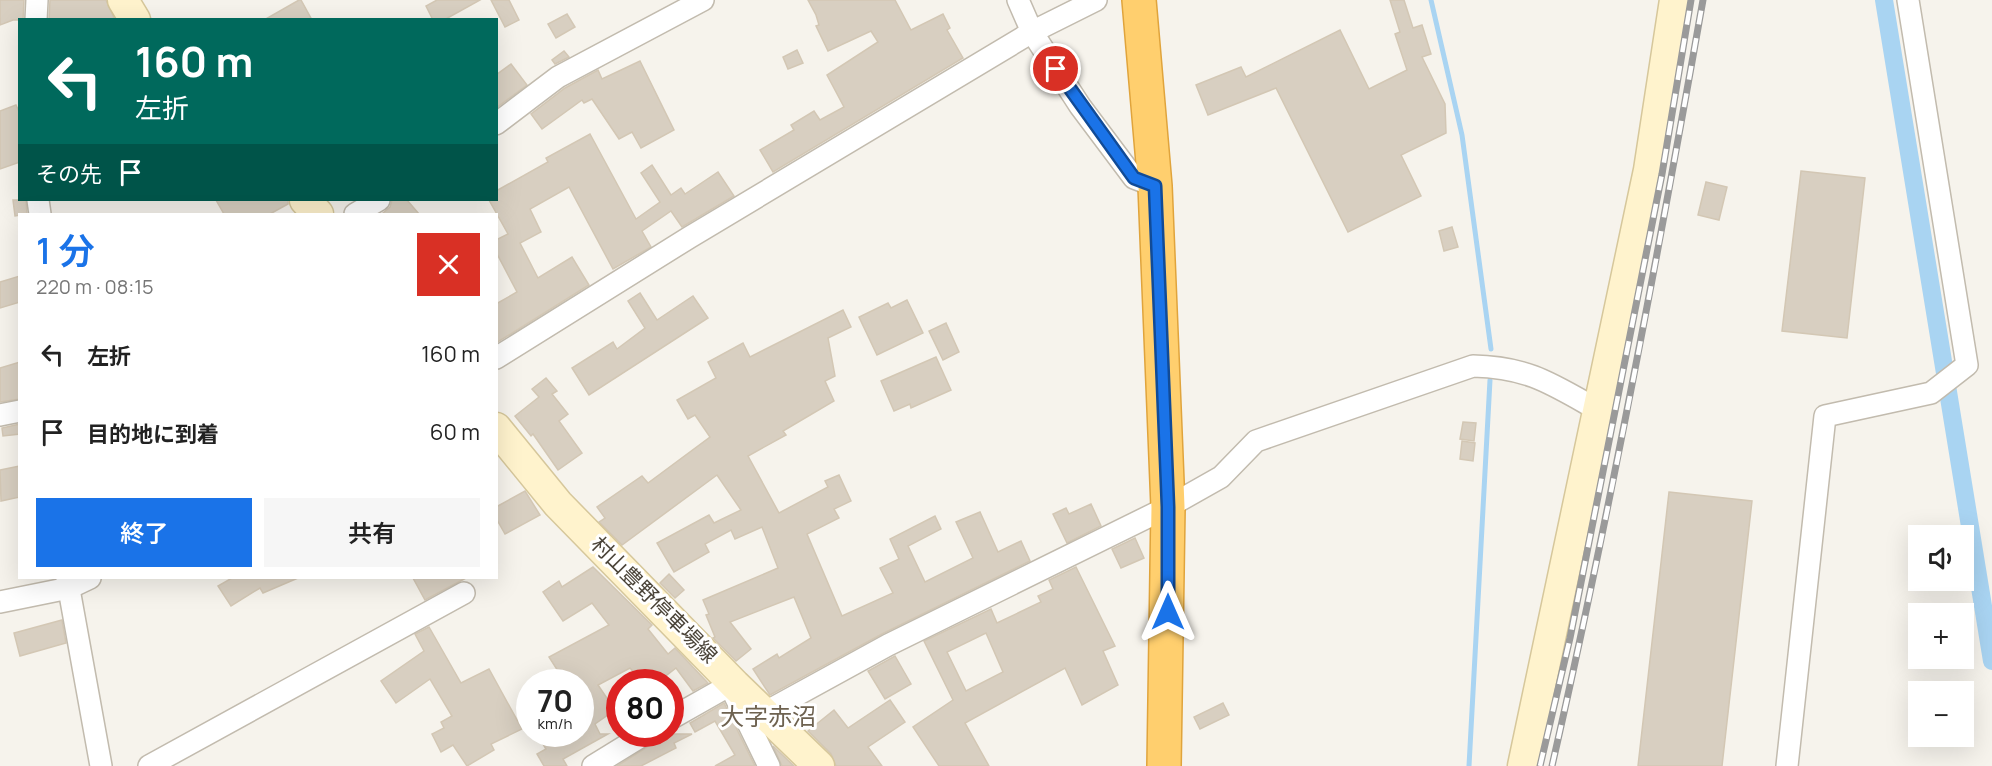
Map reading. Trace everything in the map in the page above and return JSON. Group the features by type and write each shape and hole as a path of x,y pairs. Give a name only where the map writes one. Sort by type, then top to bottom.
{"highway":[{"path":"1139,0 1155,186 1168,507 1164,766"}],"street":[{"path":"36,18 37,0"},
{"path":"123,0 134,18"},
{"path":"498,122 558,77 703,0"},
{"path":"1018,0 1032,32 1080,106 1134,178 1155,186"},
{"path":"498,357 700,231 1032,32 1096,0"},
{"path":"1523,766 1648,170 1676,0"},
{"path":"1787,766 1825,416 1931,393 1958,374 1966,365 1908,0"},
{"path":"306,201 317,213"},
{"path":"357,213 377,201"},
{"path":"764,713 888,645 1168,507 1221,477 1256,441 1473,366 1503,367 1538,376 1598,410"},
{"path":"0,415 18,411"},
{"name":"村山豊野停車場線","path":"498,430 558,504 727,679 819,766"},
{"path":"0,602 86,579"},
{"path":"68,583 101,766"},
{"path":"149,766 464,592"},
{"path":"684,709 727,679 769,766"},
{"path":"593,766 622,747"}],"building":[{"path":"0,0 24,0 23,18 0,25"},
{"path":"50,0 106,0 114,18 49,18"},
{"path":"299,0 311,18 268,18"},
{"path":"437,0 480,0 448,18 432,18 426,6"},
{"path":"491,0 509,0 519,20 505,27"},
{"path":"808,0 895,0 911,30 943,14 950,28 947,30 963,58 773,172 760,150 794,130 791,125 814,111 820,120 844,107 827,75 878,42 871,31 828,51 816,26 819,25 816,15"},
{"path":"1390,0 1404,0 1413,28 1422,25 1431,54 1422,57 1445,104 1446,133 1401,155 1421,196 1348,232 1276,88 1208,115 1196,85 1241,67 1246,77 1340,30 1369,89 1407,70 1395,34 1400,32"},
{"path":"567,14 575,27 556,38 548,24"},
{"path":"797,50 803,63 788,69 783,57"},
{"path":"564,51 569,57 555,64 552,60"},
{"path":"640,61 674,130 641,148 632,132 619,139 592,99 584,103 582,100 542,129 531,114 565,88 598,70 602,79"},
{"path":"511,64 527,85 498,107 498,74"},
{"path":"16,105 18,110 18,163 0,169 0,111"},
{"path":"590,134 636,219 660,202 641,173 652,165 671,195 681,188 685,194 718,172 734,196 682,227 671,211 642,231 651,247 613,269 569,187 530,209 541,232 520,243 538,278 572,257 589,285 498,342 498,303 517,292 498,256 498,239 508,234 490,201 498,201 498,190 548,162 546,158"},
{"path":"1801,171 1865,178 1847,338 1782,331"},
{"path":"1706,182 1727,187 1719,220 1698,215"},
{"path":"13,200 26,201 27,213 18,213 15,216"},
{"path":"217,201 288,201 288,204 272,213 223,213"},
{"path":"392,201 408,201 418,213 383,213 390,207"},
{"path":"1452,227 1458,247 1444,251 1439,231"},
{"path":"18,277 18,303 0,308 0,282"},
{"path":"640,293 657,320 693,296 708,318 589,395 572,368 613,342 617,349 645,328 628,301"},
{"path":"907,300 923,333 877,355 859,317 888,303 891,308"},
{"path":"843,310 851,327 828,338 835,376 825,381 834,401 783,431 786,435 748,456 779,513 828,487 825,481 839,475 851,501 834,509 839,518 807,534 842,616 893,593 880,568 899,559 890,539 935,516 941,529 908,546 925,582 973,558 956,522 980,512 998,552 1021,541 1030,561 882,634 770,695 753,669 777,654 779,658 811,638 794,597 730,622 751,649 736,661 713,638 715,637 706,615 709,614 703,600 778,568 762,527 735,539 731,530 705,544 709,552 674,572 657,543 709,515 714,523 741,510 717,475 622,545 599,522 605,518 597,507 642,476 648,483 710,437 695,415 688,419 677,400 716,378 708,362 743,343 750,357"},
{"path":"946,323 959,352 943,360 929,331"},
{"path":"936,357 951,390 911,408 910,404 894,411 881,381"},
{"path":"18,363 18,399 0,402 0,368"},
{"path":"546,378 557,391 552,394 568,414 559,421 582,453 558,470 533,434 531,436 515,416 539,397 532,389"},
{"path":"1463,422 1476,423 1474,441 1460,439"},
{"path":"18,424 18,434 3,436 2,428"},
{"path":"1462,441 1475,443 1473,461 1460,459"},
{"path":"18,466 18,497 1,501 0,470"},
{"path":"525,491 540,515 505,534 498,522 498,506"},
{"path":"1669,492 1752,501 1722,766 1638,766"},
{"path":"1091,504 1101,526 1067,543 1053,514 1066,508 1069,514"},
{"path":"1135,538 1144,558 1121,568 1112,549"},
{"path":"593,567 652,625 648,629 668,654 675,648 708,683 693,691 684,679 684,669 606,669 606,681 598,685 606,697 606,716 595,724 600,734 606,735 594,742 594,669 557,669 549,657 609,625 592,603 563,621 543,592 559,581 562,587"},
{"path":"1076,567 1115,646 1103,651 1118,685 1082,705 1065,668 965,723 989,766 939,766 913,727 953,700 924,641 991,609 997,623 1041,602 1038,596 1053,589 1049,580","holes":["986,633 1003,672 966,691 947,652"]},
{"path":"669,574 684,590 675,598 660,583"},
{"path":"230,579 296,579 263,593 260,588 231,606 218,586"},
{"path":"414,579 464,579 425,600"},
{"path":"62,620 66,643 20,656 14,633"},
{"path":"429,627 461,683 489,669 516,718 516,732 491,744 494,750 467,766 453,745 441,752 432,734 444,728 441,722 452,716 430,679 396,703 381,681 424,651 415,634"},
{"path":"895,656 911,684 885,699 868,671"},
{"path":"890,700 905,722 868,747 882,766 836,766 831,754 808,731 834,710 848,728"},
{"path":"724,703 755,766 715,766 735,755 715,721 695,732 690,723"},
{"path":"1223,703 1229,715 1200,729 1194,717"},
{"path":"773,746 794,766 782,766"},
{"path":"545,747 585,747 563,759 567,766 544,766 537,754 546,749"},
{"path":"647,747 676,748 641,766 617,766"}],"waterway":[{"path":"1431,0 1462,135 1491,349"},
{"path":"1884,0 1992,661"},
{"path":"1469,766 1490,380"}],"railway":[{"path":"1540,766 1570,638 1662,174 1691,0"},
{"path":"1552,766 1594,575 1632,384 1703,0"}],"district":[{"name":"大字赤沼","path":"768,717"}],"route":[{"path":"1056,69 1080,106 1134,178 1155,186 1168,507 1168,612"}]}
